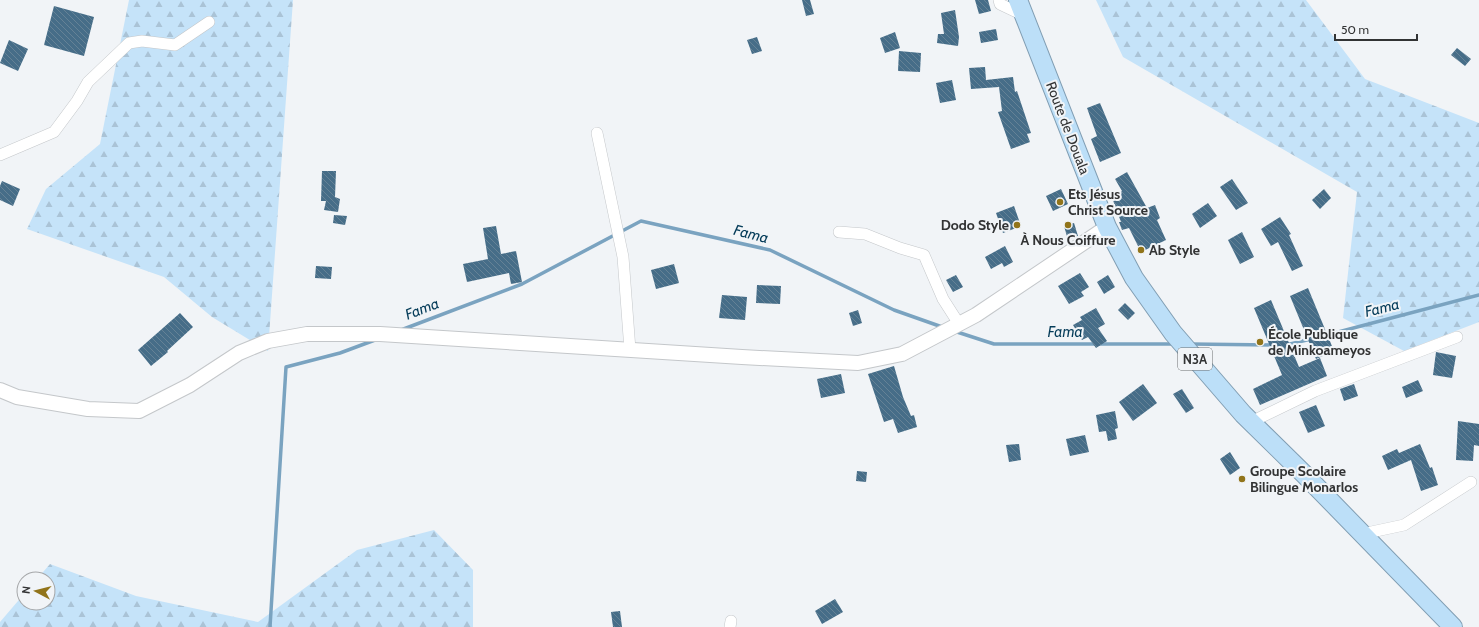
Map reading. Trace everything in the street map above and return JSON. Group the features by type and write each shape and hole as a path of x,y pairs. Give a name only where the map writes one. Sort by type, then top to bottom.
{"highway":[{"name":"Route de Douala","path":"1021,8 1106,227 1134,278 1173,333 1251,422 1362,534"},
{"name":"N3A","path":"1362,534 1453,627"}],"street":[{"path":"999,0 1000,4 1021,8"},
{"path":"0,155 54,132 77,101 88,82 129,43 142,41 175,45 209,22"},
{"path":"597,133 622,258 630,350"},
{"path":"0,390 17,397 88,409 139,411 190,385 239,353 268,341 307,334 380,334 858,363 902,354 976,315 1106,227"},
{"path":"840,232 865,234 900,248 924,255 943,299 959,324"},
{"path":"1251,422 1315,391 1457,337"},
{"path":"1362,534 1404,525 1471,482"}],"green space":[{"path":"129,0 293,0 268,351 212,317 164,277 27,229 46,189 100,144"},
{"path":"1096,0 1306,0 1365,79 1479,123 1479,322 1404,351 1343,318 1357,192 1123,57"},
{"path":"434,530 473,570 473,627 0,627 0,622 16,603 16,611 56,611 56,571 44,571 50,564 136,596 258,622 357,550"}],"building":[{"path":"802,0 810,0 814,14 806,16"},
{"path":"975,0 988,0 991,11 979,14"},
{"path":"54,6 94,17 84,56 44,45"},
{"path":"955,10 959,37 958,46 937,43 938,34 944,34 941,13"},
{"path":"996,29 998,40 981,43 979,32"},
{"path":"895,32 900,48 885,53 880,38"},
{"path":"757,37 762,51 752,54 747,40"},
{"path":"9,40 28,49 18,71 0,63"},
{"path":"1457,48 1471,59 1465,66 1451,55"},
{"path":"899,51 921,53 920,72 898,71"},
{"path":"985,67 986,80 1013,77 1015,92 1017,91 1031,133 1027,134 1030,142 1011,149 998,112 1002,111 999,87 971,89 969,68"},
{"path":"952,80 956,100 940,103 936,83"},
{"path":"1100,103 1121,153 1100,162 1091,139 1097,136 1087,108"},
{"path":"322,171 336,171 335,197 340,199 338,212 324,210 326,201 321,201"},
{"path":"1127,172 1147,208 1155,205 1160,218 1157,220 1166,240 1141,252 1129,228 1122,230 1119,222 1121,222 1111,195 1122,191 1115,179"},
{"path":"1232,179 1248,203 1236,210 1220,187"},
{"path":"2,181 20,189 13,206 0,200 0,186"},
{"path":"1061,189 1068,204 1053,211 1046,196"},
{"path":"1324,189 1331,198 1320,209 1312,200"},
{"path":"1208,203 1217,216 1200,228 1192,214"},
{"path":"1014,206 1021,226 1003,233 996,213"},
{"path":"334,215 347,216 345,225 333,223"},
{"path":"1280,217 1291,234 1289,235 1303,266 1292,271 1278,242 1271,246 1261,229"},
{"path":"1074,223 1078,236 1068,240 1064,226"},
{"path":"496,226 501,254 516,251 522,282 511,284 509,273 467,282 463,264 488,259 483,228"},
{"path":"1242,232 1254,257 1240,264 1228,240"},
{"path":"1005,246 1013,262 1004,267 1002,263 991,269 985,257"},
{"path":"674,264 679,283 656,289 651,270"},
{"path":"316,266 332,267 331,279 315,278"},
{"path":"1080,273 1089,287 1081,292 1084,296 1069,304 1058,286"},
{"path":"956,275 963,287 953,292 946,280"},
{"path":"1108,275 1115,287 1104,294 1097,282"},
{"path":"757,285 781,286 780,304 756,303"},
{"path":"1308,288 1334,351 1316,359 1290,296"},
{"path":"722,295 747,297 745,320 719,318"},
{"path":"1271,300 1299,367 1320,358 1327,376 1260,405 1253,389 1282,375 1254,308"},
{"path":"1125,303 1135,313 1128,320 1118,310"},
{"path":"1096,308 1105,324 1098,328 1107,341 1096,348 1088,337 1082,340 1073,325 1082,320 1080,317"},
{"path":"858,310 862,323 853,326 849,313"},
{"path":"180,313 193,327 167,351 168,352 151,366 138,350"},
{"path":"1436,352 1456,356 1452,378 1433,375"},
{"path":"894,366 903,397 911,416 914,415 917,427 898,433 893,419 884,422 868,374"},
{"path":"841,374 845,393 821,398 817,379"},
{"path":"1418,380 1423,391 1406,398 1402,387"},
{"path":"1143,384 1157,403 1133,421 1119,402"},
{"path":"1354,384 1358,396 1344,401 1340,389"},
{"path":"1182,389 1194,408 1186,413 1173,394"},
{"path":"1316,405 1325,426 1308,433 1299,412"},
{"path":"1115,411 1118,428 1115,429 1117,439 1108,441 1106,431 1099,432 1096,415"},
{"path":"1458,421 1479,424 1479,446 1474,445 1473,461 1456,460"},
{"path":"1085,435 1089,452 1070,456 1066,439"},
{"path":"1019,444 1021,460 1009,462 1006,445"},
{"path":"1420,444 1430,468 1432,467 1438,485 1421,491 1411,460 1388,470 1382,456 1397,449 1399,453"},
{"path":"1230,452 1240,468 1230,475 1220,459"},
{"path":"857,471 867,472 866,482 856,481"},
{"path":"835,599 843,612 822,624 815,611"},
{"path":"620,611 622,627 613,627 611,612"}],"waterway":[{"name":"Fama","path":"401,330 522,284 641,221 770,250 894,310 945,328"},
{"name":"Fama","path":"1323,336 1479,295"},
{"name":"Fama","path":"954,331 994,344 1174,344"},
{"name":"Fama","path":"1286,345 1311,339"},
{"name":"Fama","path":"270,627 286,367 340,353 375,340"},
{"name":"Fama","path":"1190,344 1274,345"}],"place":[{"name":"Ets Jésus Christ Source","path":"1060,202"},
{"name":"Dodo Style","path":"1017,225"},
{"name":"À Nous Coiffure","path":"1068,225"},
{"name":"Ab Style","path":"1141,250"},
{"name":"École Publique de Minkoameyos","path":"1260,342"},
{"name":"Groupe Scolaire Bilingue Monarlos","path":"1242,479"}]}
